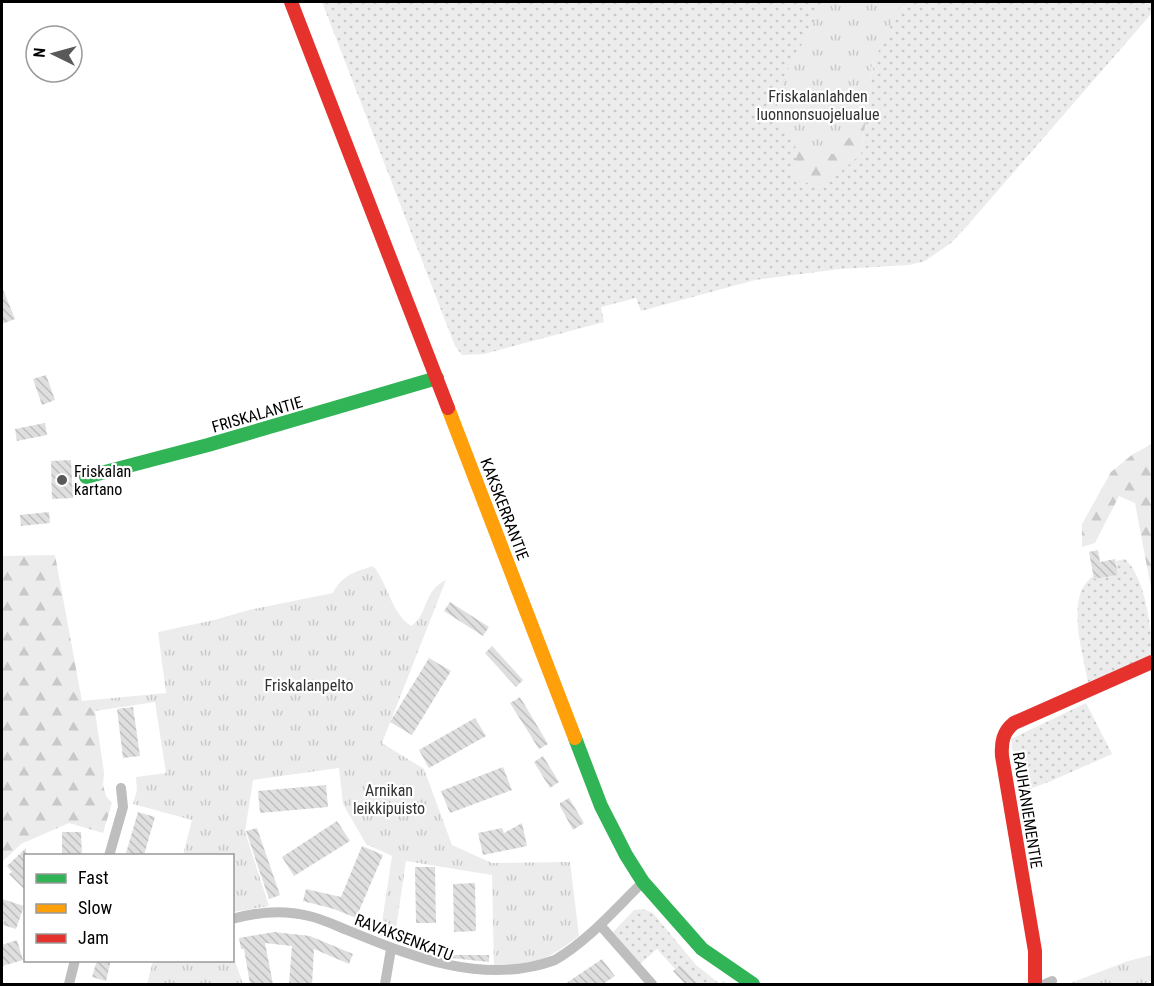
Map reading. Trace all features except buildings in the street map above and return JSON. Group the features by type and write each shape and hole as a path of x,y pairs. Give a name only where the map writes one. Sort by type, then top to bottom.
{"main road":[{"name":"KAKSKERRANTIE","path":"291,2 601,806 626,855 643,882 702,949 753,984"},
{"name":"FRISKALANTIE","path":"86,477 208,445 437,378"},
{"name":"RAUHANIEMENTIE","path":"1035,984 1035,951 1002,756 1002,738 1007,728 1014,723 1152,662"}],"street":[{"path":"109,854 123,807 121,788"},
{"name":"RAVAKSENKATU","path":"234,919 264,913 308,916 448,971 478,976 496,976 518,973 553,961 586,938 643,882"},
{"path":"600,925 652,984"},
{"path":"385,984 391,949"},
{"path":"69,984 74,962"}],"green space":[{"path":"322,2 825,2 785,76 775,113 798,151 861,154 874,60 900,5 906,2 1152,2 1152,13 967,226 951,243 925,261 909,265 840,269 755,280 641,311 636,298 601,307 604,322 484,354 462,355 455,346"},
{"name":"Friskalanlahden luonnonsuojelualue","path":"825,2 906,2 900,6 874,60 861,154 826,185 791,181 798,151 775,113 785,76"},
{"name":"Friskalanlahden luonnonsuojelualue","path":"825,2 906,2 900,6 858,99 858,128 834,154 798,151 775,113 785,76"},
{"path":"1152,444 1151,588 1135,503 1119,496 1095,543 1082,547 1082,524 1111,472 1133,454"},
{"path":"55,555 82,701 95,711 104,773 103,785 106,796 112,803 103,833 69,823 21,844 2,862 2,556"},
{"path":"1125,559 1138,579 1143,592 1151,634 1152,658 1088,682 1078,625 1080,596 1085,584 1094,576 1095,579 1118,575 1116,561"},
{"name":"Friskalanpelto","path":"373,566 399,614 411,626 420,616 433,590 446,580 382,743 424,769 452,845 492,863 570,862 579,936 543,959 494,969 492,875 406,861 394,942 380,936 392,856 366,844 343,804 339,768 253,780 245,832 269,906 234,912 234,854 183,854 192,820 133,804 137,790 136,777 166,773 155,702 95,711 82,701 166,693 158,632 333,593 340,582 355,572"},
{"path":"1086,703 1112,754 1019,793 1011,739"},
{"path":"643,909 653,913 696,965 720,984 698,984 680,965 675,969 657,949 640,964 613,932 634,910"},
{"path":"1152,955 1152,982 1068,984 1128,961"},
{"path":"234,958 243,984 147,984 153,962 234,962"}],"traffic: fast":[{"path":"86,477 208,445 437,378"},
{"path":"575,738 601,806 626,855 643,882 702,949 753,984"}],"traffic: slow":[{"path":"448,408 575,738"}],"traffic: jam":[{"path":"291,2 448,408"},
{"path":"1035,984 1035,951 1002,756 1004,738 1007,730 1014,723 1152,662"}],"place":[{"name":"Friskalan kartano","path":"62,480"}],"park label":[{"name":"Arnikan leikkipuisto","path":"389,799"}]}
